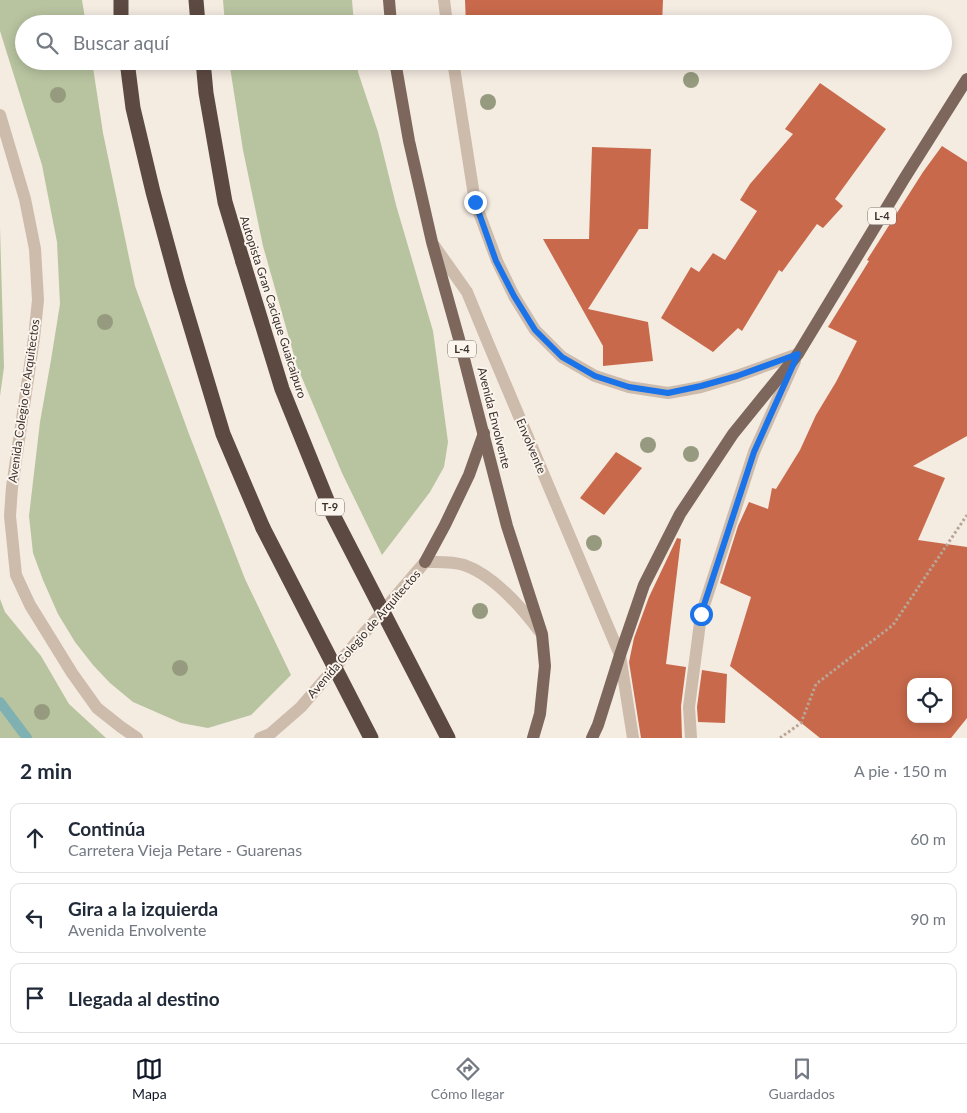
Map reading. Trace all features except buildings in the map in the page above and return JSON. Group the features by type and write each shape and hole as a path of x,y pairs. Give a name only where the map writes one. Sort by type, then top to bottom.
{"highway":[{"path":"120,0 121,15"},
{"path":"196,0 197,15"},
{"path":"128,70 133,108 153,192 178,284 223,434 263,528 371,738"},
{"name":"Autopista Gran Cacique Guaicaipuro","path":"204,70 206,93 225,202 282,388 333,515 448,738"}],"main road":[{"path":"389,0 390,15"},
{"name":"Avenida Envolvente","path":"397,70 409,141 432,242 484,433 507,526 542,634"},
{"name":"L-4","path":"798,354 967,78"},
{"path":"592,738 644,585 680,514 733,434 798,354"},
{"path":"425,562 469,476 484,433"},
{"name":"L-4","path":"533,738 540,714 545,666 542,634"}],"street":[{"path":"444,0 446,15"},
{"path":"454,70 475,202 496,261 514,296 535,330 562,357 595,376 629,387 668,393 737,376 798,354"},
{"name":"Avenida Colegio de Arquitectos","path":"0,114 25,199 35,249 38,300 12,487 10,516 16,575 30,606 72,673 97,708 138,738"},
{"name":"Envolvente","path":"432,242 467,292 620,655 633,738"},
{"path":"691,738 689,707 701,614 754,452 798,354"},
{"name":"Avenida Colegio de Arquitectos","path":"260,738 270,734 301,707 425,562 463,564 481,572 505,592 542,634"}],"path":[{"path":"780,738 801,723 816,684 892,625 967,515"}],"green space":[{"path":"0,0 82,0 84,15 15,15 15,70 93,70 103,133 135,286 245,579 291,675 251,715 208,728 181,723 133,702 110,683 75,642 58,614 33,553 29,516 40,422 60,304 57,242 42,165 0,31"},
{"path":"223,0 352,0 353,15 224,15"},
{"path":"230,70 358,70 378,132 396,205 433,331 448,442 444,467 430,492 382,555 342,473 297,366 263,246 243,150"},
{"path":"0,227 4,367 0,396"},
{"path":"0,599 5,612 41,656 69,704 106,738 0,738"}],"waterway":[{"path":"0,702 27,738"}],"route":[{"path":"475,202 496,261 514,296 535,330 562,357 595,376 629,387 668,393 737,376 798,354 754,452 701,614"}]}
